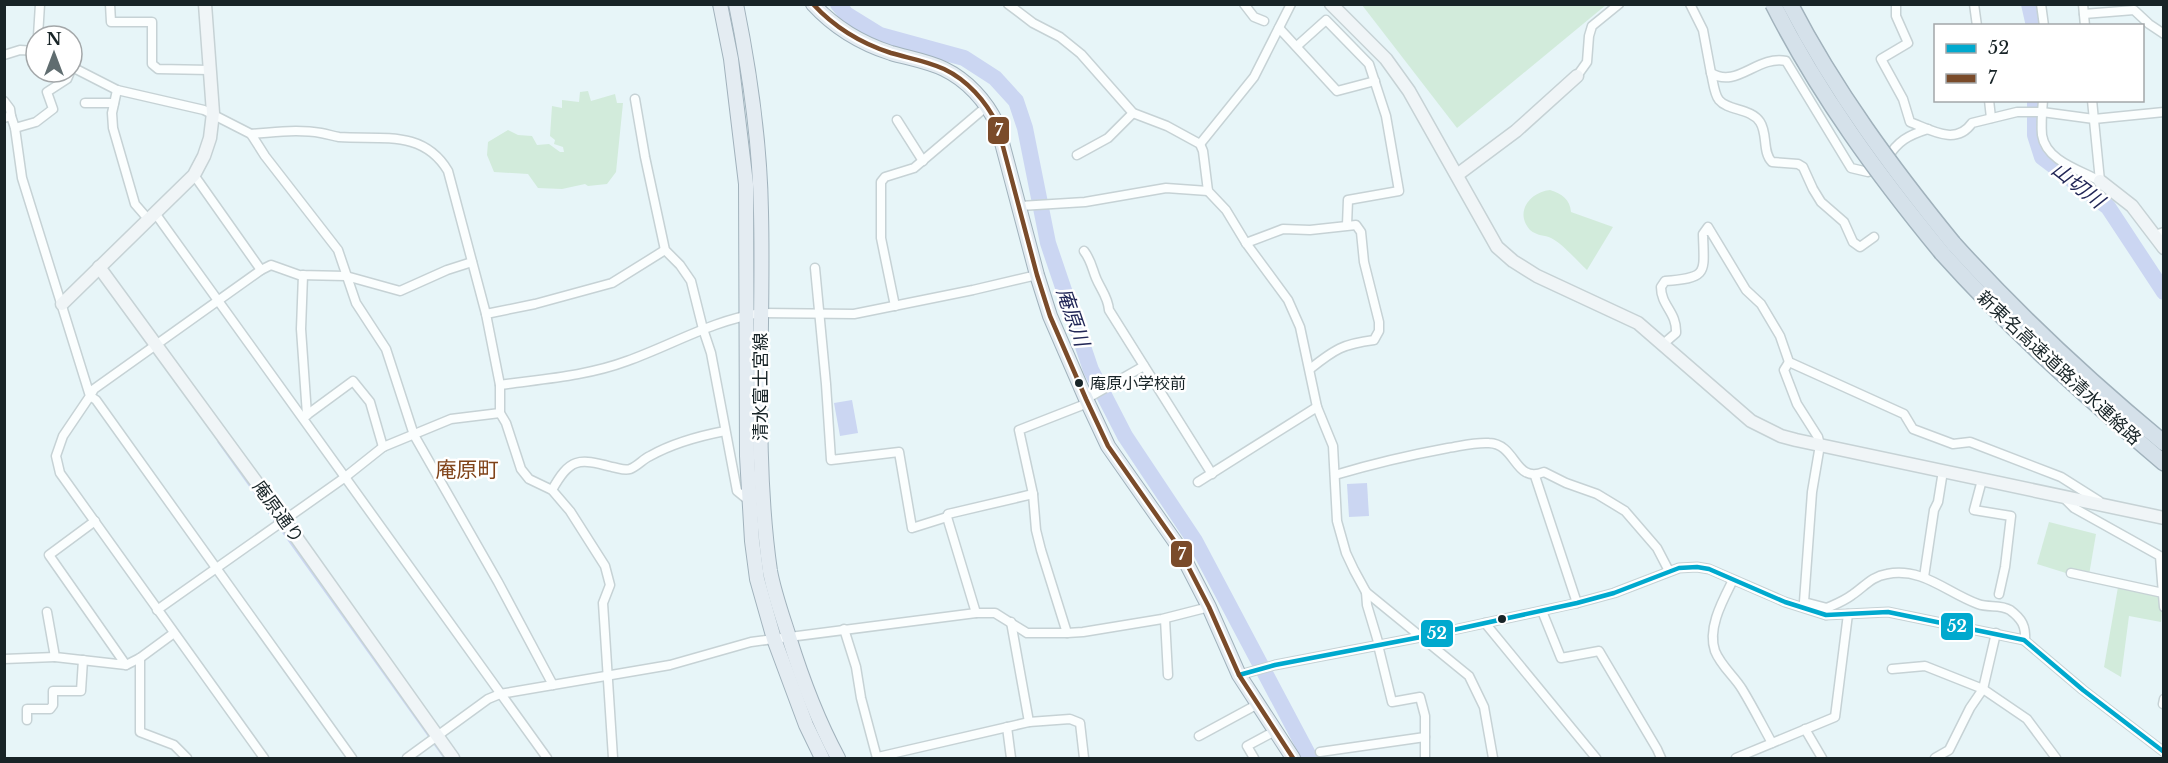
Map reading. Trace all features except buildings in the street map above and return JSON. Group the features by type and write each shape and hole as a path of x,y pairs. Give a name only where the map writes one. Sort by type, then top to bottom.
{"highway":[{"name":"新東名高速道路清水連絡路","path":"1773,4 1819,87 1858,146 1906,210 1993,288 2080,371 2163,443"},
{"name":"新東名高速道路清水連絡路","path":"1790,4 1833,79 1948,248 2020,336 2071,384 2163,463"}],"main road":[{"name":"清水富士宮線","path":"720,4 731,59 746,184 763,502 771,573 797,667 838,759"},
{"name":"清水富士宮線","path":"736,4 749,72 757,140 761,210 754,314 748,500 758,579 774,639 806,725 822,759"},
{"path":"813,4 830,23 860,40 944,69 960,79 987,106 997,124 1050,316 1108,446 1176,543 1258,704 1293,759"}],"street":[{"path":"39,24 40,4"},
{"path":"110,4 111,22 152,22 152,64 158,69 210,69"},
{"path":"62,304 194,175 204,156 210,138 213,113 205,4"},
{"path":"1008,4 1033,23 1060,37 1081,54 1133,113 1167,126 1200,144 1208,191 1226,210 1245,243 1288,300 1300,327 1317,407 1333,446 1336,510 1340,533 1350,561 1366,591 1469,676 1476,688 1489,728 1493,759"},
{"path":"1244,4 1254,17 1264,21"},
{"path":"1200,144 1254,77 1291,4"},
{"path":"1331,4 1386,59 1409,91 1497,247 1513,261 1537,276 1638,323 1751,421 1781,436 2163,518"},
{"path":"1457,175 1516,131 1577,76 1587,62 1592,26 1619,4"},
{"path":"1690,4 1703,30 1718,99 1724,104 1751,113 1761,122 1768,158 1772,162 1798,164 1803,167 1821,202 1844,222 1853,242 1860,247 1874,237"},
{"path":"1896,4 1896,16 1908,43 1881,59 1903,99 1910,122 1947,136 1967,130 1972,123 2017,112 2040,112 2094,119 2163,112"},
{"path":"1974,4 1977,24"},
{"path":"2040,4 2044,24"},
{"path":"2085,24 2084,9 2134,10 2163,34"},
{"path":"1297,46 1326,20 1369,64 1386,116 1399,191 1348,200 1347,225"},
{"path":"1279,28 1337,91 1375,81"},
{"path":"4,55 24,50"},
{"path":"1711,73 1719,78 1729,78 1764,62 1777,59 1786,61 1851,168 1868,172 1880,168 1898,143 1912,134 1929,129"},
{"path":"84,73 117,90 213,113 251,134 265,156 338,249 356,303 386,350 414,435 498,582 553,685"},
{"path":"15,128 36,122 52,109 47,92 59,84"},
{"path":"117,90 112,128 135,204 152,216 218,300 304,416 344,478 547,759"},
{"path":"635,99 665,250 680,265 691,281 702,329 711,353 737,491 748,500"},
{"path":"4,101 10,109 8,117 15,128 22,178 90,396 96,400 352,759"},
{"path":"1989,102 1991,118"},
{"path":"2042,102 2040,112 2042,136 2048,151 2058,159 2100,181 2132,206 2159,233 2163,248"},
{"path":"2092,102 2100,181"},
{"path":"85,103 114,103"},
{"path":"895,306 881,238 881,182 885,177 908,171 923,161 987,106"},
{"path":"1077,155 1108,138 1133,113"},
{"path":"897,120 923,161"},
{"path":"251,134 320,132 338,137 367,136 411,140 425,146 448,171 486,314 500,386 500,413 506,423 521,469 530,479 552,490 570,511 605,566 610,585 603,603 613,759"},
{"path":"194,175 261,270"},
{"path":"1020,206 1085,202 1166,188 1208,191"},
{"path":"1245,243 1283,229 1310,230 1356,225 1361,232 1365,262 1380,322 1380,332 1374,340 1349,344 1332,351 1310,369"},
{"path":"1662,345 1676,333 1676,323 1664,302 1661,287 1665,281 1695,276 1702,270 1706,260 1703,234 1708,227 1746,290 1761,304 1780,336 1790,362 1904,414 1913,429 1953,444 1970,442 2061,477 2107,507"},
{"path":"486,314 535,304 612,283 665,250"},
{"path":"1084,251 1092,261 1096,279 1108,300 1109,310 1212,474"},
{"path":"264,759 60,473 56,456 63,436 94,389 271,265 303,275 346,276 400,291 447,270 472,262"},
{"name":"庵原通り","path":"99,267 284,520 453,759"},
{"path":"815,268 831,460 899,452 912,528 947,518 948,514 1033,494"},
{"path":"303,275 301,329 304,416"},
{"path":"500,386 602,369 628,361 702,329 754,314 854,314 1037,275"},
{"path":"1790,362 1784,370 1797,404 1818,437 1820,445 1812,492 1804,602 1827,611"},
{"path":"1066,633 1036,530 1033,494 1019,430 1089,399 1144,366"},
{"path":"304,416 353,381 370,402 382,447"},
{"path":"1198,482 1317,407"},
{"path":"158,610 344,478 382,447 451,419 500,413"},
{"path":"552,490 568,466 587,460 625,470 635,467 648,456 694,437 725,431"},
{"path":"1335,475 1433,451 1491,442 1501,445 1509,452 1524,473 1535,476 1544,472 1597,494 1625,512 1658,548 1669,571"},
{"path":"1924,576 1934,510 1938,502 1943,471"},
{"path":"1535,476 1577,603"},
{"path":"1982,480 1974,510 2011,516 2005,567 1999,594"},
{"path":"2064,497 2074,508 2160,556 2163,607"},
{"path":"947,518 976,613"},
{"path":"95,521 49,555 126,665"},
{"path":"1243,674 1275,665 1422,637 1577,603 1614,593 1669,571 1697,567 1709,569 1785,602 1848,614 1888,612 1996,633 2025,641 2083,690 2163,752"},
{"path":"1827,611 1877,577 1898,573 1924,576 1977,604 2008,609 2022,621 2026,629 2025,641"},
{"path":"2071,573 2163,593"},
{"path":"1733,580 1720,605 1713,631 1715,651 1729,674 1741,687 1772,743"},
{"path":"1366,591 1367,605 1392,702 1420,697 1425,716 1425,759"},
{"path":"407,759 488,699 500,694 670,664 751,642 976,613 995,613 1027,633 1083,632 1165,619 1209,607"},
{"path":"1542,611 1561,658 1599,651 1661,759"},
{"path":"47,612 56,657"},
{"path":"1736,759 1835,717 1848,614"},
{"path":"1165,619 1168,675"},
{"path":"1011,622 1029,722"},
{"path":"1485,623 1596,759"},
{"path":"844,629 856,667 861,698 877,758 1029,722 1070,719 1080,723 1084,759"},
{"path":"4,659 56,657 126,665 140,658 174,633"},
{"path":"1935,759 1949,750 1970,708 1983,689 1996,633"},
{"path":"140,658 140,732 174,746 188,759"},
{"path":"27,720 27,708 50,709 53,705 53,691 81,691 83,660"},
{"path":"1892,669 1925,666 1983,689 2027,719 2056,759"},
{"path":"2163,699 2163,704"},
{"path":"1199,736 1258,704"},
{"path":"1007,727 1011,759"},
{"path":"1805,729 1822,759"},
{"path":"1254,759 1247,747 1275,731"},
{"path":"1320,752 1425,737"}],"green space":[{"path":"1362,5 1606,5 1457,128"},
{"path":"588,91 591,101 615,94 617,103 623,103 616,172 607,184 588,186 585,184 562,189 538,188 528,174 494,172 487,155 488,142 508,130 518,135 532,136 537,145 549,144 560,152 564,152 563,147 554,144 555,140 550,136 552,106 562,108 562,100 579,102 580,92"},
{"path":"1550,190 1565,198 1571,212 1613,227 1587,270 1560,244 1551,238 1533,232 1525,223 1526,204 1536,195"},
{"path":"2049,522 2096,534 2089,575 2069,574 2037,564"},
{"path":"2118,587 2156,595 2162,611 2161,622 2129,616 2121,677 2104,667"}],"water":[{"path":"852,400 858,433 840,436 834,403"},
{"path":"1367,483 1369,516 1349,517 1347,484"}],"waterway":[{"name":"庵原川","path":"838,4 846,14 880,35 964,58 995,78 1016,101 1025,128 1048,243 1091,370 1125,436 1195,541 1310,758"},
{"name":"山切川","path":"2029,4 2034,24"},
{"name":"山切川","path":"2035,102 2035,135 2042,157 2108,207 2164,292"},
{"path":"219,442 445,758"}],"transit line":[{"name":"7","path":"813,4 830,20 858,39 891,53 938,66 952,74 968,85 987,107 997,124 1050,316 1108,446 1176,543 1209,607 1239,675 1293,758"},
{"name":"52","path":"1239,675 1275,665 1421,637 1577,603 1614,593 1679,568 1697,567 1709,569 1785,602 1826,615 1888,612 2024,640 2083,690 2164,752"}],"place":[{"name":"庵原小学校前","path":"1079,383"}],"district":[{"name":"庵原町","path":"467,470"}]}
